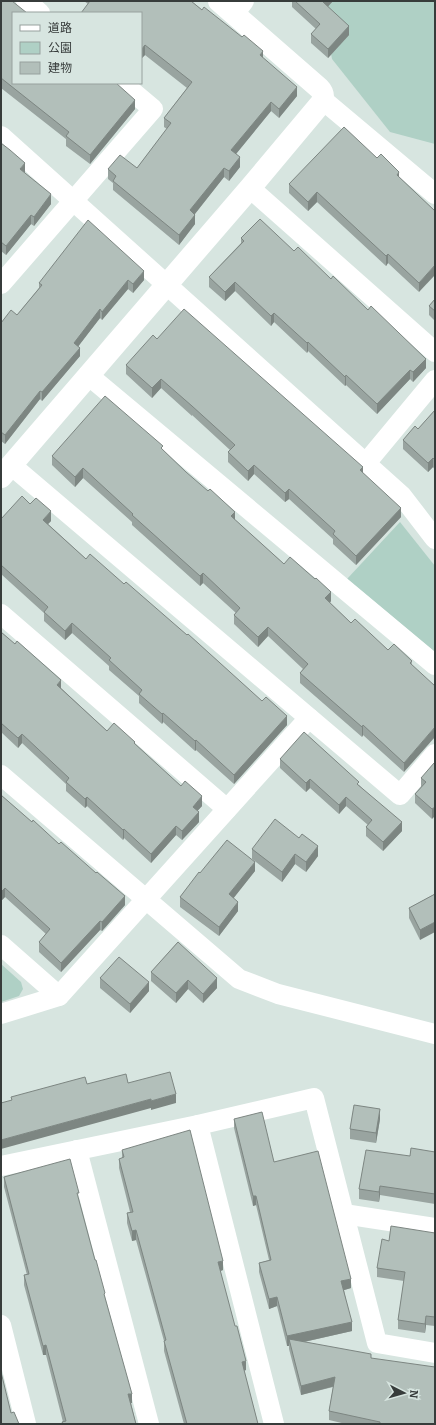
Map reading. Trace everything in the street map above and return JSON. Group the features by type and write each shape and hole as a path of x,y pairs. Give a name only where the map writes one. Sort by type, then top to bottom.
{"street":[{"path":"26,1 39,12"},
{"path":"232,5 319,88 322,92 323,100 315,112 6,471 309,718 400,795 435,754"},
{"path":"1,284 153,109 123,84"},
{"path":"323,100 435,194"},
{"path":"1,136 402,496 435,539"},
{"path":"250,188 435,352"},
{"path":"88,375 435,665"},
{"path":"366,463 435,380"},
{"path":"1,614 228,809"},
{"path":"1,1014 60,996 309,718"},
{"path":"1,775 239,979 278,994 435,1034"},
{"path":"1,945 60,996"},
{"path":"1,1166 198,1125 314,1098 377,1343 435,1353"},
{"path":"198,1125 274,1424"},
{"path":"77,1150 149,1424"},
{"path":"344,1214 435,1228"},
{"path":"1,1325 26,1424"}],"green space":[{"path":"321,1 435,1 435,144 390,132 332,59"},
{"path":"400,522 435,566 435,652 347,579"},
{"path":"1,964 21,982 23,989 19,996 1,1002"}],"building":[{"path":"1,1 12,1 26,12 12,12 12,84 117,84 135,100 90,155 66,136 69,132 1,78"},
{"path":"90,1 191,1 202,10 204,7 242,37 244,35 263,51 260,55 297,87 279,109 271,102 231,150 240,157 229,171 224,168 190,210 195,215 179,235 113,181 116,176 108,169 120,155 137,168 171,123 164,118 192,82 145,45 142,49 142,12 82,12"},
{"path":"295,1 324,1 323,2 349,26 328,49 311,34 320,24"},
{"path":"344,127 377,158 381,154 399,172 397,175 435,211 435,265 419,283 388,254 386,256 317,192 308,202 289,184"},
{"path":"1,143 25,163 20,169 51,194 34,217 31,215 6,246 1,242"},
{"path":"260,219 294,251 298,247 331,279 333,276 368,310 371,306 426,359 413,372 410,370 377,404 346,375 345,377 308,342 307,343 274,313 271,316 235,282 225,292 209,277 244,241 241,238"},
{"path":"88,220 144,271 133,284 128,280 102,312 100,309 74,343 80,348 42,392 40,391 5,435 1,432 1,323 11,310 17,315 42,285 39,283"},
{"path":"435,299 435,311 429,306"},
{"path":"184,309 363,467 360,470 401,508 356,556 333,534 335,531 289,489 285,493 254,465 248,471 228,452 235,445 161,379 152,388 126,365 153,335 157,339"},
{"path":"105,396 163,446 161,448 186,472 208,491 210,489 235,512 231,516 284,564 290,557 315,579 316,578 331,592 325,598 351,623 355,619 388,650 394,644 412,661 410,663 435,686 435,727 404,763 363,725 362,727 300,673 308,664 268,627 258,637 234,615 240,608 203,573 200,576 132,515 133,514 83,468 75,477 52,456"},
{"path":"435,410 435,460 433,458 428,463 403,440 415,426 418,429"},
{"path":"22,496 30,504 36,498 51,511 43,520 86,559 90,554 124,584 126,582 187,635 188,634 262,701 266,697 287,716 234,775 196,740 195,741 139,694 142,690 109,660 111,658 72,623 65,631 44,612 48,607 1,565 1,519"},
{"path":"1,632 15,644 17,641 61,680 57,685 107,731 114,723 181,786 185,781 202,796 193,807 199,812 182,831 176,826 151,854 87,797 85,799 66,782 69,778 22,734 18,738 1,723"},
{"path":"304,732 359,782 357,784 402,822 383,842 366,827 372,820 346,797 339,805 310,779 306,783 280,759"},
{"path":"434,763 435,807 432,809 415,794 426,782 421,778"},
{"path":"1,795 32,822 33,820 59,844 61,842 125,896 102,922 100,921 61,963 39,942 50,929 5,888 2,891 1,890"},
{"path":"275,819 299,838 302,834 318,846 306,862 295,854 282,872 252,849"},
{"path":"227,840 255,862 229,894 238,902 219,927 180,897 199,872 200,873"},
{"path":"435,894 435,922 420,930 409,908"},
{"path":"178,942 217,978 203,994 188,980 176,993 151,972"},
{"path":"119,957 149,982 130,1004 100,978"},
{"path":"170,1072 176,1094 151,1101 151,1099 1,1140 1,1103 12,1100 11,1097 85,1077 87,1084 126,1074 128,1083"},
{"path":"354,1105 380,1109 376,1133 350,1129"},
{"path":"262,1112 274,1162 318,1151 351,1279 341,1281 352,1322 287,1336 277,1297 269,1299 259,1263 271,1260 256,1196 253,1196 234,1119"},
{"path":"190,1130 223,1261 218,1262 246,1361 242,1362 258,1424 187,1424 136,1230 132,1231 127,1213 133,1212 119,1159 124,1157 122,1150"},
{"path":"411,1148 435,1152 435,1194 380,1186 379,1192 359,1189 366,1150 410,1156"},
{"path":"70,1159 79,1193 77,1193 132,1394 128,1394 136,1424 63,1424 62,1422 66,1421 46,1345 43,1346 24,1275 29,1274 4,1177"},
{"path":"391,1226 435,1233 435,1317 426,1316 425,1324 398,1320 405,1272 377,1268 382,1239 389,1241"},
{"path":"289,1339 371,1354 371,1358 435,1367 435,1424 380,1424 380,1422 329,1411 335,1377 301,1386"},
{"path":"1,1372 11,1413 14,1412 19,1424 1,1424"}]}
